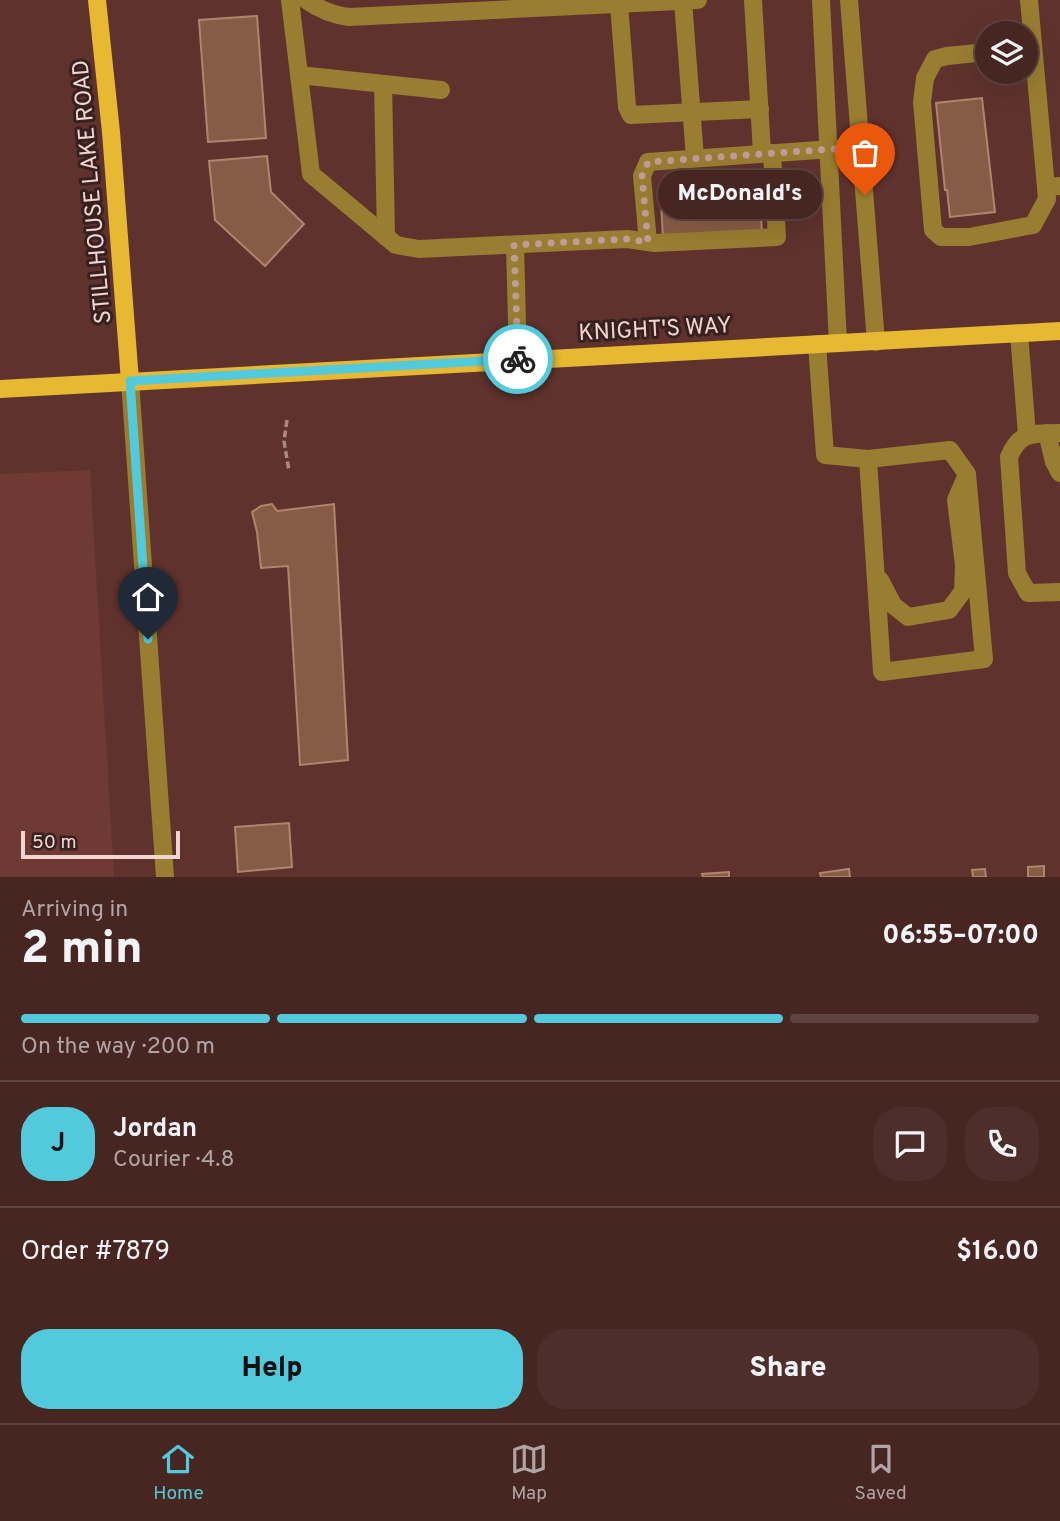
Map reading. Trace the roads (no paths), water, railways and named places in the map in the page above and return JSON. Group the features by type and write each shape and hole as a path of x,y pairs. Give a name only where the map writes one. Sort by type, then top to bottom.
{"main road":[{"name":"STILLHOUSE LAKE ROAD","path":"97,0 109,107 130,381"},
{"name":"KNIGHT'S WAY","path":"0,389 1060,331"}],"street":[{"path":"290,0 311,174 396,245 419,249 627,239 648,242 777,237 760,109 753,0"},
{"path":"306,0 316,8 342,16 435,6 619,4 698,0"},
{"path":"821,0 838,344"},
{"path":"849,0 876,342"},
{"path":"1029,0 1029,21"},
{"path":"683,1 695,158"},
{"path":"619,4 627,107 631,115 760,109"},
{"path":"975,53 935,60 925,78 922,102 933,230 941,237 969,237 1033,225 1053,187 1035,84"},
{"path":"299,75 441,90"},
{"path":"383,84 386,237"},
{"path":"648,242 642,176 648,162 861,147"},
{"path":"514,245 518,360"},
{"path":"1019,333 1027,435"},
{"path":"817,344 825,455 867,459 950,450 967,474 984,659 881,672 867,459"},
{"path":"130,381 165,877"},
{"path":"1060,473 1054,462 1054,433 1027,435 1015,442 1009,457 1017,573 1028,593 1060,592"},
{"path":"876,574 893,606 908,617 949,610 963,591 964,565 956,500 967,474"}],"place":[{"name":"McDonald's","path":"865,195"}]}
